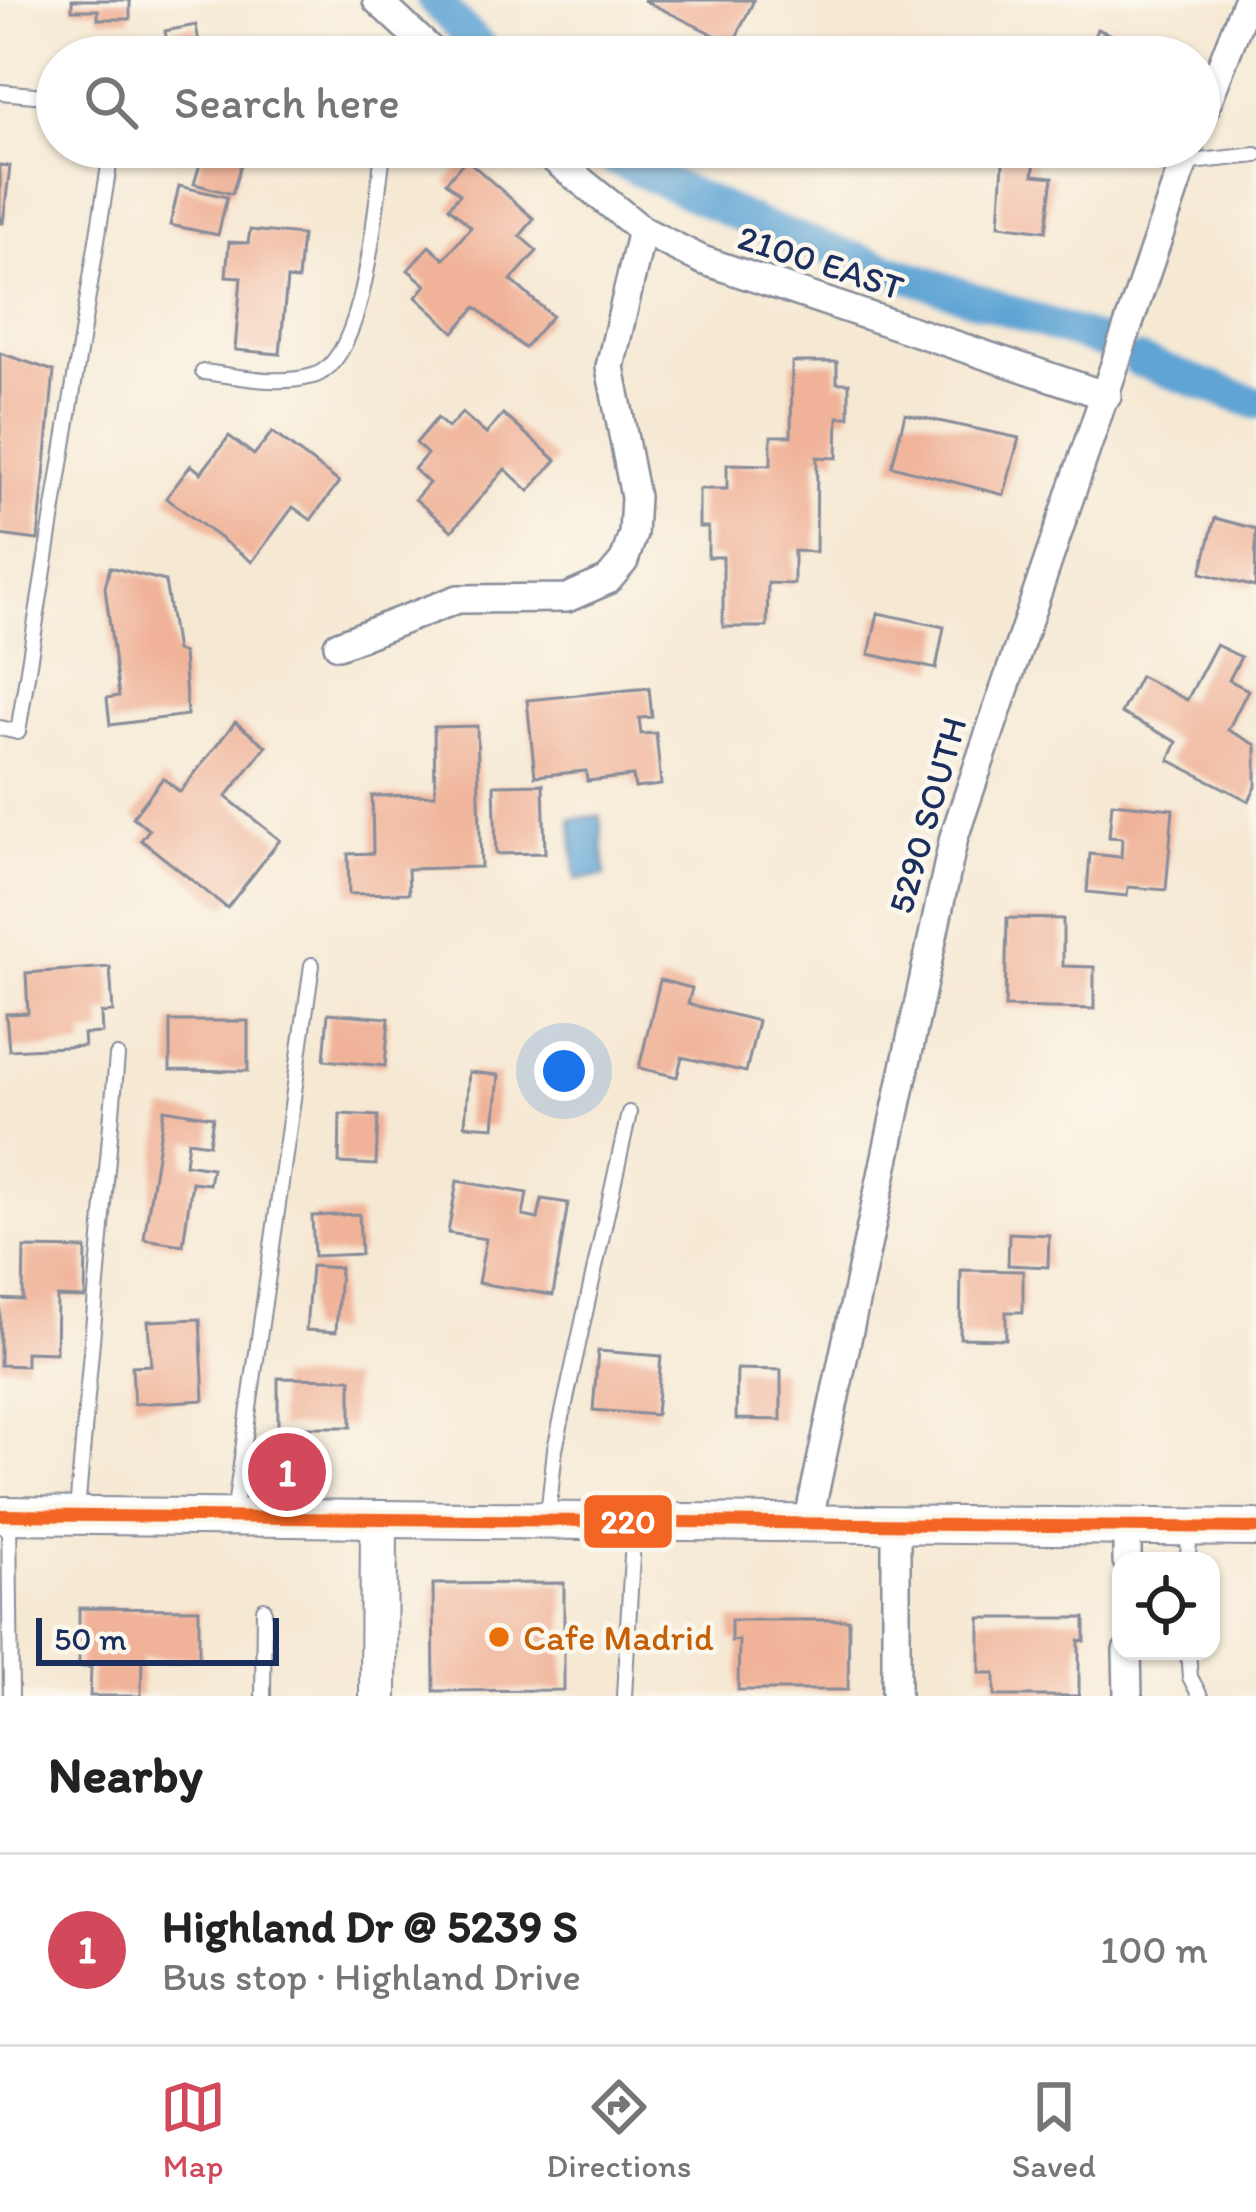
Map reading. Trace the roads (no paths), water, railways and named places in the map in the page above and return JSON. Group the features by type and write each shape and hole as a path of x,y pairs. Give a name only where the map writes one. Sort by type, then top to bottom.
{"main road":[{"path":"4,1515 896,1525 1127,1544 1189,1544 1256,1528"},
{"path":"378,1696 379,1519"}],"street":[{"path":"377,0 400,36"},
{"path":"1220,69 1247,0"},
{"name":"2100 EAST","path":"565,168 642,230 701,260 1106,396"},
{"name":"5290 SOUTH","path":"808,1523 954,837 1182,168"},
{"path":"338,645 458,599 568,598 608,580 624,561 633,533 635,497 610,367 642,230"},
{"path":"896,1525 896,1696"},
{"path":"1127,1660 1128,1696"}],"lane":[{"path":"0,92 36,95"},
{"path":"1220,155 1256,155"},
{"path":"0,728 18,731 109,168"},
{"path":"203,372 274,381 316,375 335,364 353,336 381,168"},
{"path":"233,1519 312,965"},
{"path":"76,1516 117,1056"},
{"path":"548,1521 555,1449 629,1114"},
{"path":"4,1515 11,1696"},
{"path":"624,1696 634,1521"},
{"path":"263,1696 264,1609"},
{"path":"1189,1660 1190,1677 1200,1696"}],"water":[{"path":"600,816 605,876 576,879 571,819"}],"waterway":[{"path":"433,0 470,36"},
{"path":"634,168 761,226 1107,344"},
{"path":"1139,361 1256,403"}],"place":[{"name":"Highland Dr @ 5239 S","path":"287,1472"},
{"name":"Cafe Madrid","path":"499,1637"}]}
